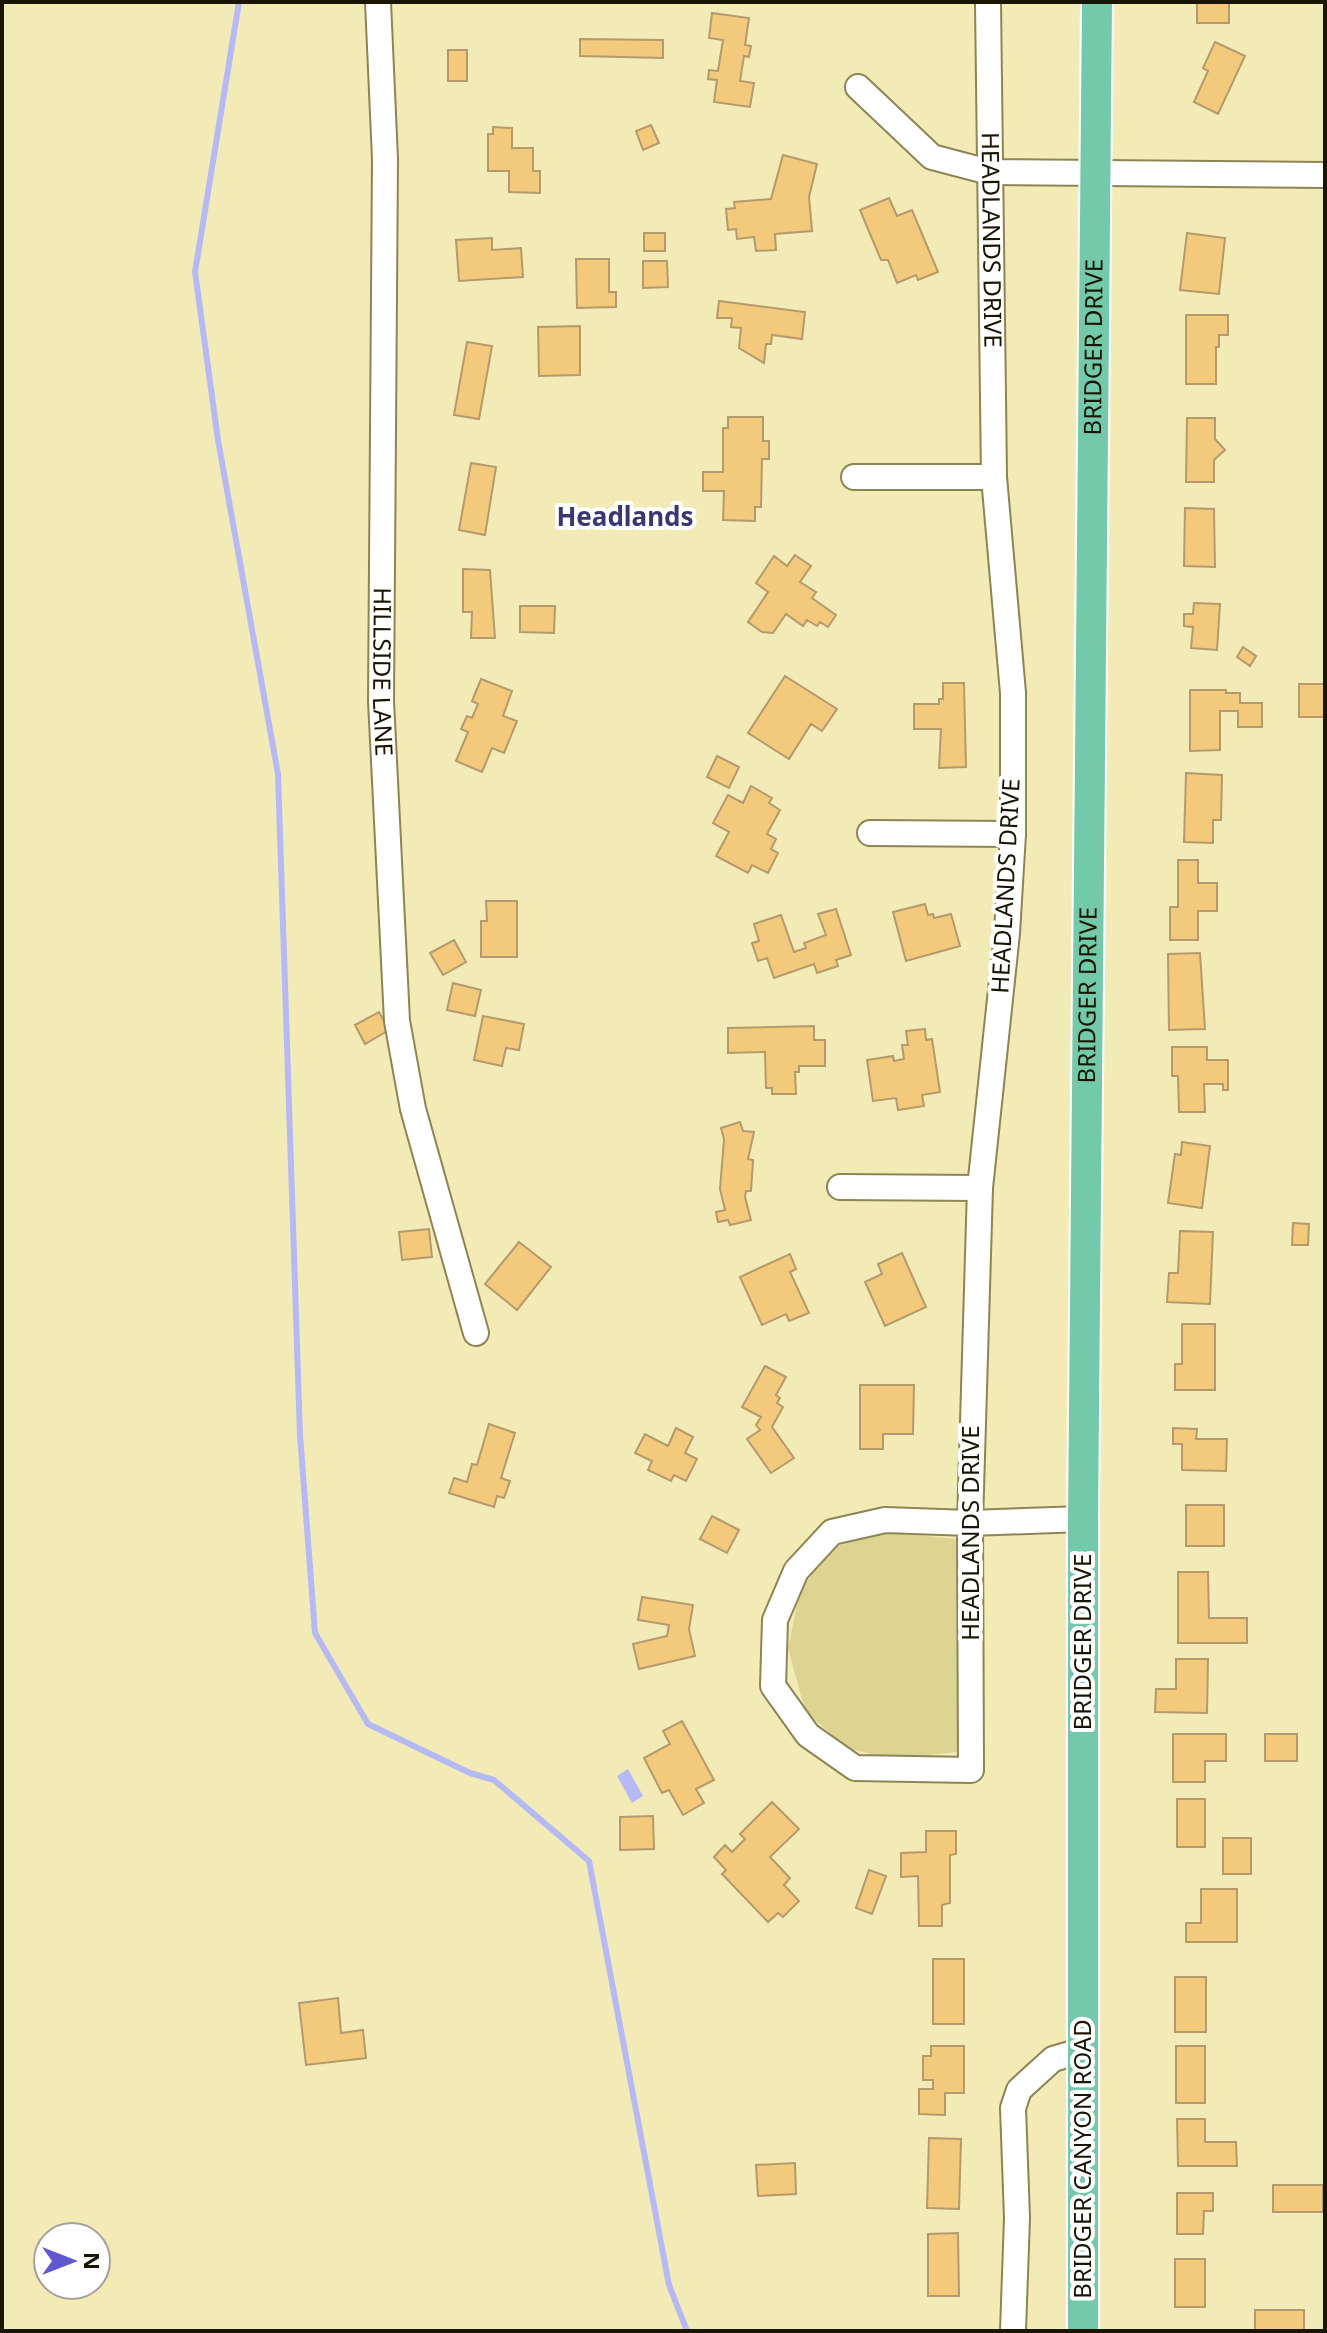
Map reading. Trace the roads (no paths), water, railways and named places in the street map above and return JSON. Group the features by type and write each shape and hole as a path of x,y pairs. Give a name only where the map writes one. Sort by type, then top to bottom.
{"main road":[{"name":"BRIDGER DRIVE","path":"1083,1986 1083,1519 1097,2"},
{"name":"BRIDGER CANYON ROAD","path":"1083,1986 1083,2331"}],"street":[{"name":"HILLSIDE LANE","path":"378,2 385,159 381,701 397,1021 413,1109 476,1333"},
{"name":"HEADLANDS DRIVE","path":"970,1523 885,1520 832,1532 796,1571 775,1620 773,1686 808,1735 855,1768 971,1770 970,1523 980,1188 1007,933 1013,834 1013,693 994,477 988,2"},
{"path":"858,87 932,157 989,172 1325,175"},
{"path":"854,477 994,477"},
{"path":"870,833 1013,834"},
{"path":"840,1187 980,1188"},
{"path":"970,1523 1083,1519"},
{"path":"1013,2331 1017,2218 1013,2108 1019,2090 1053,2059 1084,2050"}],"water":[{"path":"628,1769 643,1796 632,1803 617,1776"}],"waterway":[{"path":"239,2 195,272 218,440 278,774 300,1435 315,1633 368,1724 470,1773 494,1780 589,1861 669,2285 687,2331"}],"district":[{"name":"Headlands","path":"625,517"}]}
